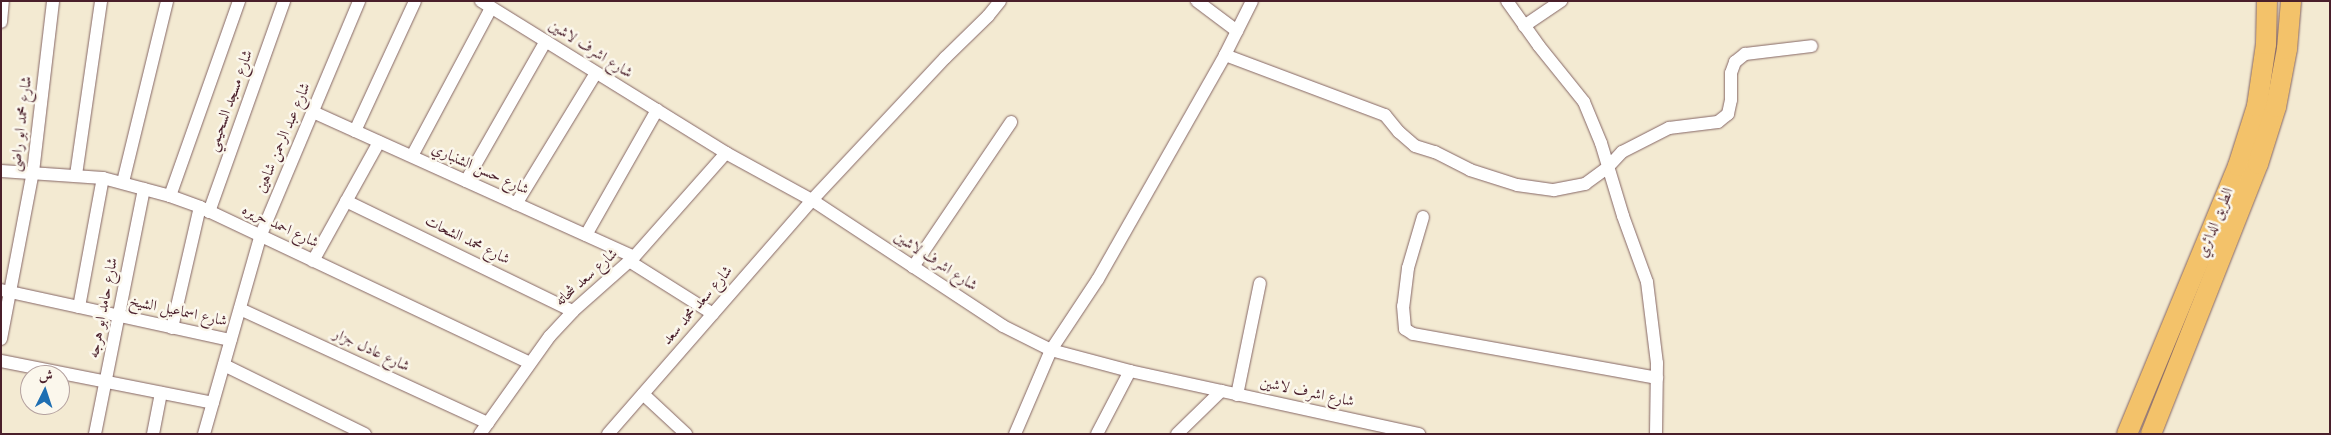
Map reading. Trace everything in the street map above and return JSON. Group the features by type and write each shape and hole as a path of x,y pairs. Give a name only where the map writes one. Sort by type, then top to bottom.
{"main road":[{"name":"الطريق الدائري","path":"2127,434 2238,166 2257,106 2266,44 2268,1"},
{"name":"الطريق الدائري","path":"2151,434 2258,164 2276,106 2287,49 2291,1"}],"street":[{"path":"1,22 3,1"},
{"name":"شارع محمد ابو راضى","path":"1,339 6,291 33,172 52,1"},
{"path":"76,175 101,1"},
{"path":"123,182 168,1"},
{"path":"170,196 239,1"},
{"name":"شارع مسجد السحيمي","path":"172,328 204,210 284,1"},
{"name":"شارع عبد الرحمن شاهين","path":"204,434 260,237 359,1"},
{"path":"355,131 415,1"},
{"name":"شارع سعد محمد سعد","path":"608,434 812,200 945,58 988,16 1000,1"},
{"path":"1198,1 1237,30"},
{"path":"1015,434 1052,350 1098,279 1225,55 1252,1"},
{"path":"1507,1 1524,26 1584,102 1608,167 1647,282 1657,378 1656,434"},
{"path":"1524,26 1561,1"},
{"path":"412,156 486,4"},
{"name":"شارع اشرف لاشين","path":"486,4 726,153 812,200 1003,326 1052,350 1130,371 1419,434"},
{"path":"466,182 546,41"},
{"path":"1225,55 1385,115 1399,132 1415,146 1435,152 1470,170 1517,185 1554,190 1585,184 1608,167 1622,152 1670,128 1718,122 1728,114 1731,100 1731,73 1735,62 1745,54 1812,46"},
{"path":"516,204 596,74"},
{"path":"586,236 657,110"},
{"name":"شارع حسن الشنباري","path":"313,112 586,236 632,259 713,314"},
{"path":"912,267 1011,122"},
{"path":"313,261 379,142"},
{"name":"شارع سعد شحاته","path":"480,434 530,363 573,311 632,259 726,153"},
{"name":"شارع احمد حريره","path":"1,171 103,178 170,196 204,210 530,363"},
{"path":"79,307 103,178"},
{"name":"شارع حامد ابو هرجه","path":"95,434 144,189"},
{"name":"شارع محمد الشحات","path":"346,201 573,311"},
{"path":"1423,216 1408,268 1403,306 1405,329 1413,334 1657,378"},
{"path":"1237,395 1260,283"},
{"name":"شارع اسماعيل الشيخ","path":"6,291 231,340"},
{"name":"شارع عادل جزار","path":"240,309 488,423"},
{"path":"1,361 213,404"},
{"path":"224,365 365,434"},
{"path":"1097,434 1130,371"},
{"path":"1177,434 1221,391"},
{"path":"153,434 161,393"},
{"path":"643,394 686,434"}]}
